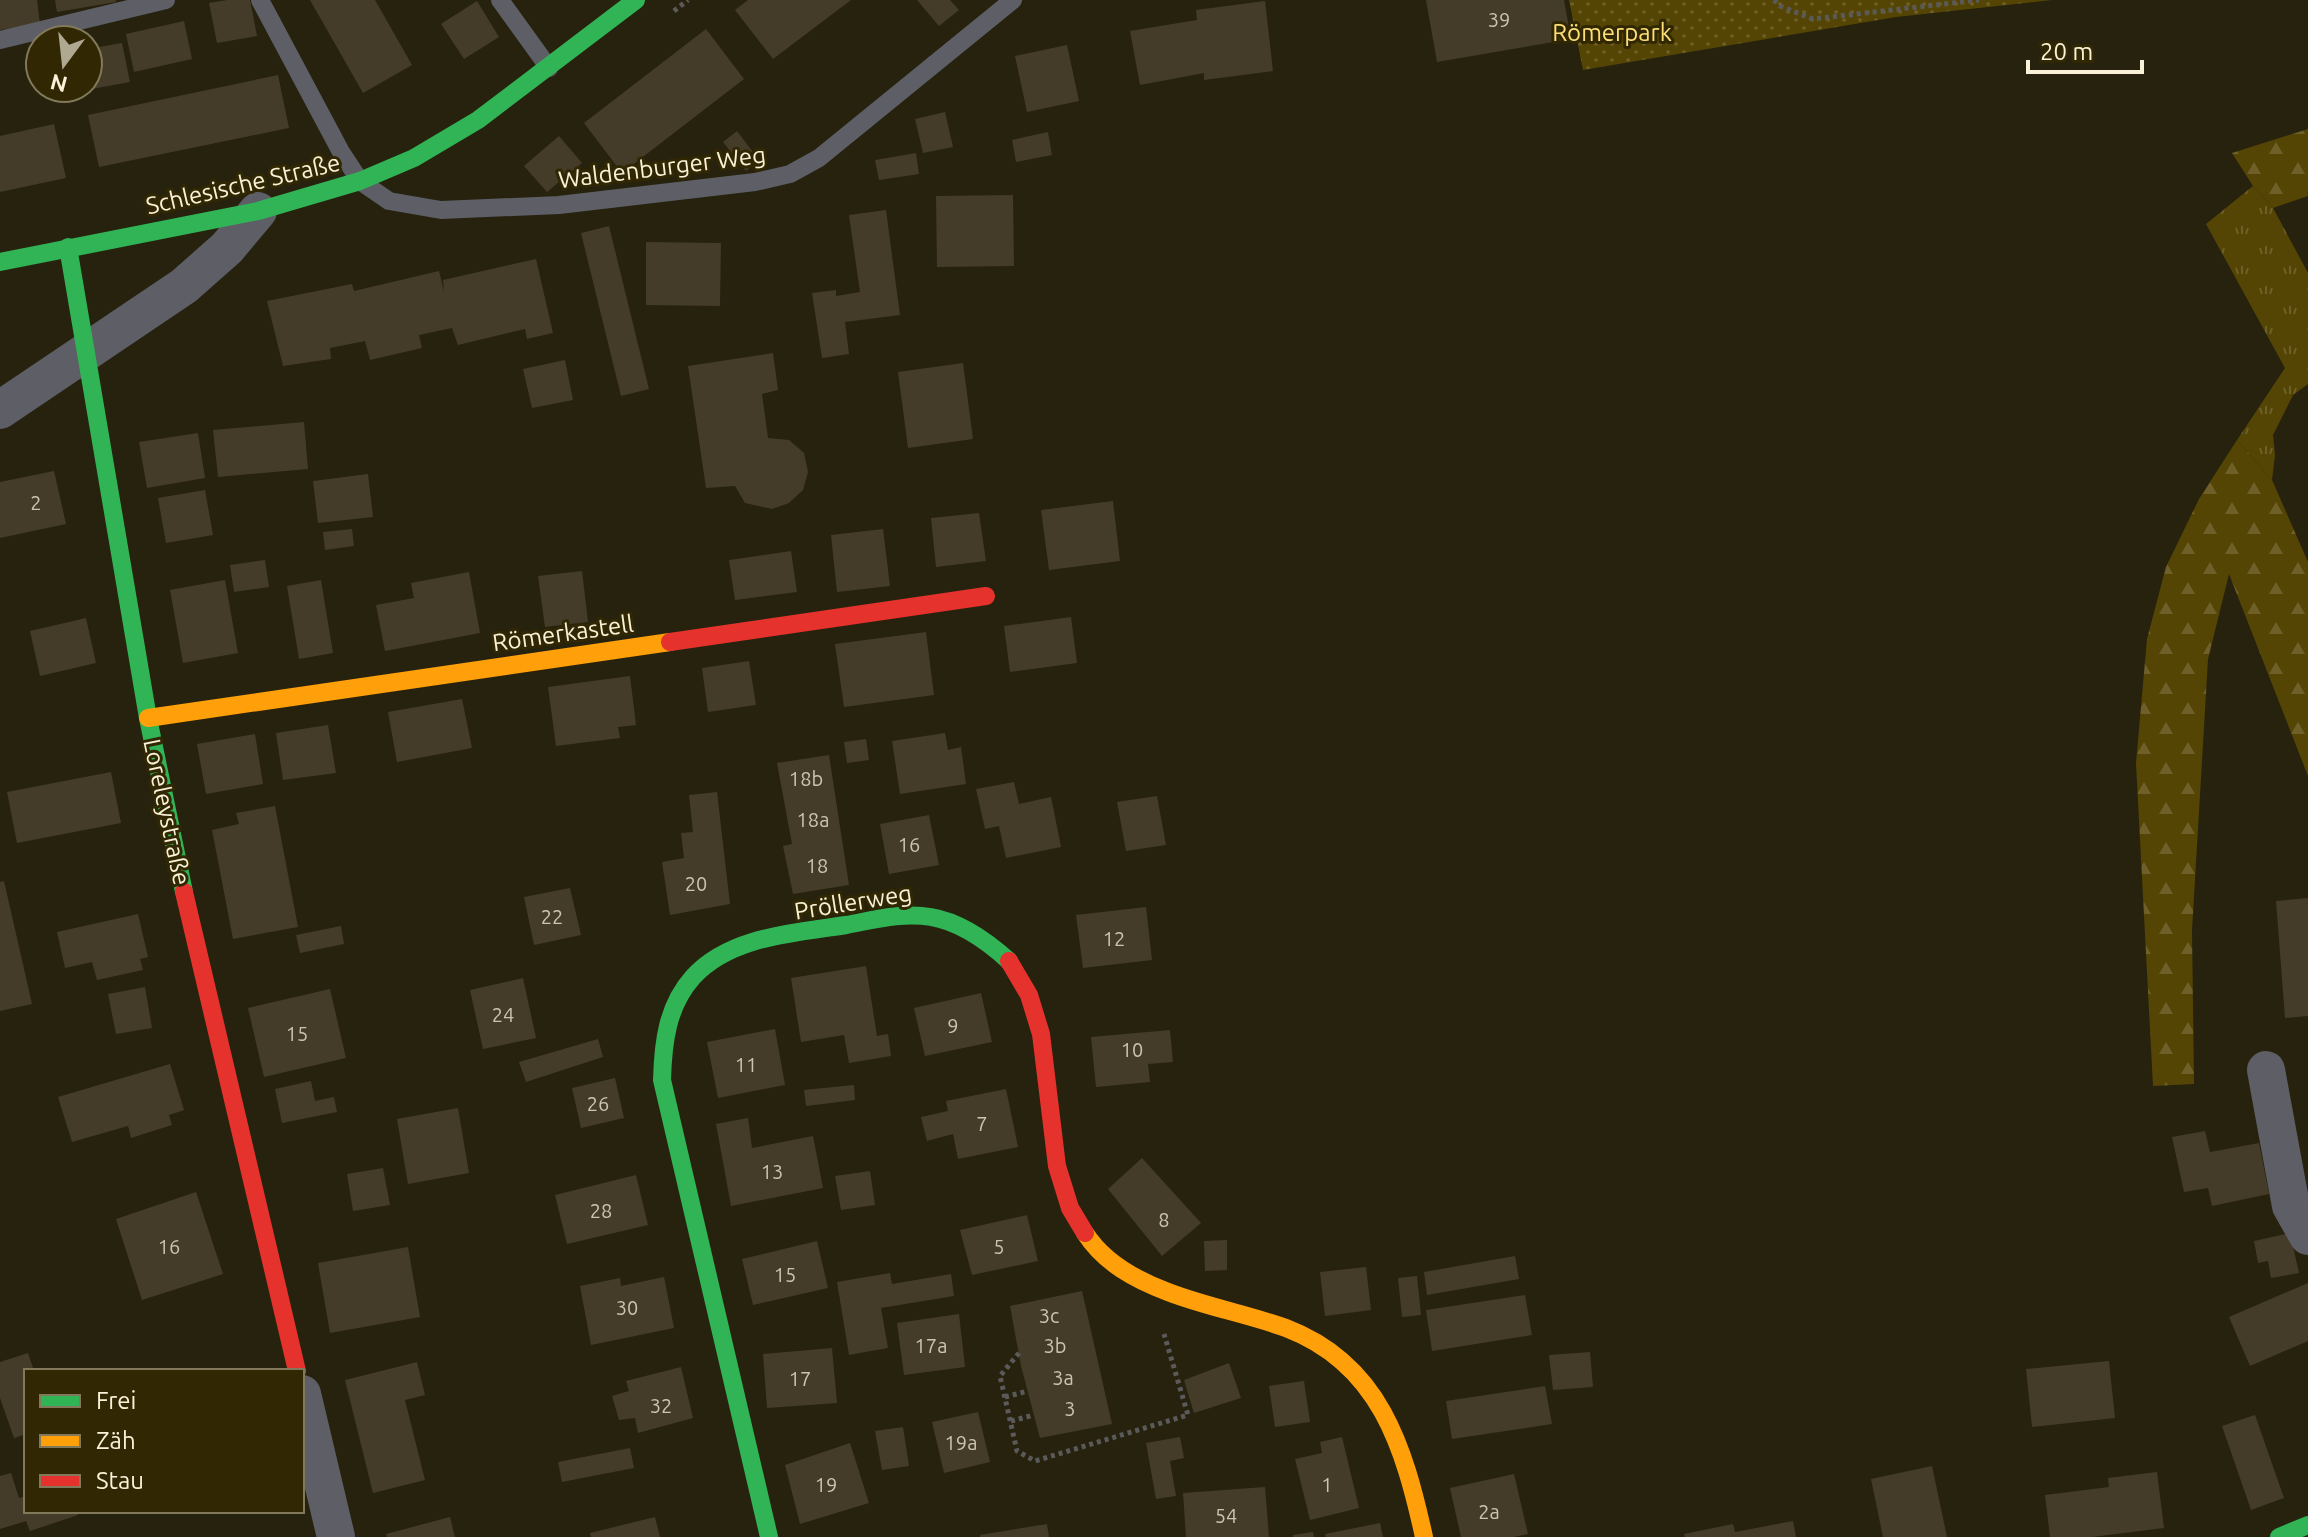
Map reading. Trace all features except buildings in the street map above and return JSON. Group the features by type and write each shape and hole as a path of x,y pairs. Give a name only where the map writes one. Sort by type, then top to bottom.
{"street":[{"name":"Schlesische Straße","path":"0,262 258,211 360,181 414,158 478,120 636,0"},
{"path":"0,410 184,286 227,248 258,211"},
{"name":"Loreleystraße","path":"68,247 148,718 173,845 297,1369"},
{"name":"Römerkastell","path":"148,718 986,596"},
{"name":"Pröllerweg","path":"769,1537 662,1080 662,1046 670,1015 684,986 707,962 743,945 897,915 930,915 957,924 984,939 1009,959 1028,986 1039,1018 1056,1171 1071,1213 1095,1247 1135,1278 1168,1294 1283,1327 1330,1349 1368,1384 1394,1428 1410,1473 1424,1537"},
{"path":"2266,1070 2291,1206 2308,1236"},
{"path":"304,1402 336,1537"},
{"path":"2279,1537 2308,1525"}],"lane":[{"path":"0,40 166,0"},
{"path":"260,0 341,152 360,181"},
{"path":"500,0 549,68"},
{"name":"Waldenburger Weg","path":"360,181 389,201 441,210 559,205 755,182 790,174 819,158 1013,0"}],"path":[{"path":"1774,0 1780,6 1813,19 1979,0"},
{"path":"1019,1353 1000,1376 1017,1451 1035,1461 1188,1415 1148,1284"},
{"path":"1005,1397 1028,1391"},
{"path":"1011,1421 1034,1415"}],"green space":[{"name":"Römerpark","path":"1569,0 2052,0 1896,17 1583,70"},
{"path":"2308,129 2308,196 2273,208 2253,186 2232,153"},
{"path":"2253,186 2273,208 2308,273 2308,384 2293,395 2273,435 2275,455 2272,480 2237,440 2285,368 2206,224"},
{"path":"2237,440 2272,480 2308,562 2308,776 2229,574 2208,659 2192,930 2194,1084 2153,1086 2136,763 2147,639 2166,567 2199,499"}],"traffic: fast":[{"path":"0,262 258,211 360,181 414,158 478,120 636,0"},
{"path":"68,247 148,718 184,892"},
{"path":"769,1537 662,1080 665,1039 677,1000 693,977 708,963 744,945 785,934 888,917 920,916 953,923 983,940 1009,961"},
{"path":"2279,1537 2308,1525"}],"traffic: slow":[{"path":"148,718 670,642"},
{"path":"1085,1233 1111,1262 1144,1282 1286,1328 1318,1344 1344,1363 1366,1386 1383,1412 1407,1471 1424,1537"}],"traffic: jam":[{"path":"670,642 986,596"},
{"path":"184,892 297,1369"},
{"path":"1009,961 1029,995 1041,1034 1057,1166 1070,1208 1085,1233"}]}
